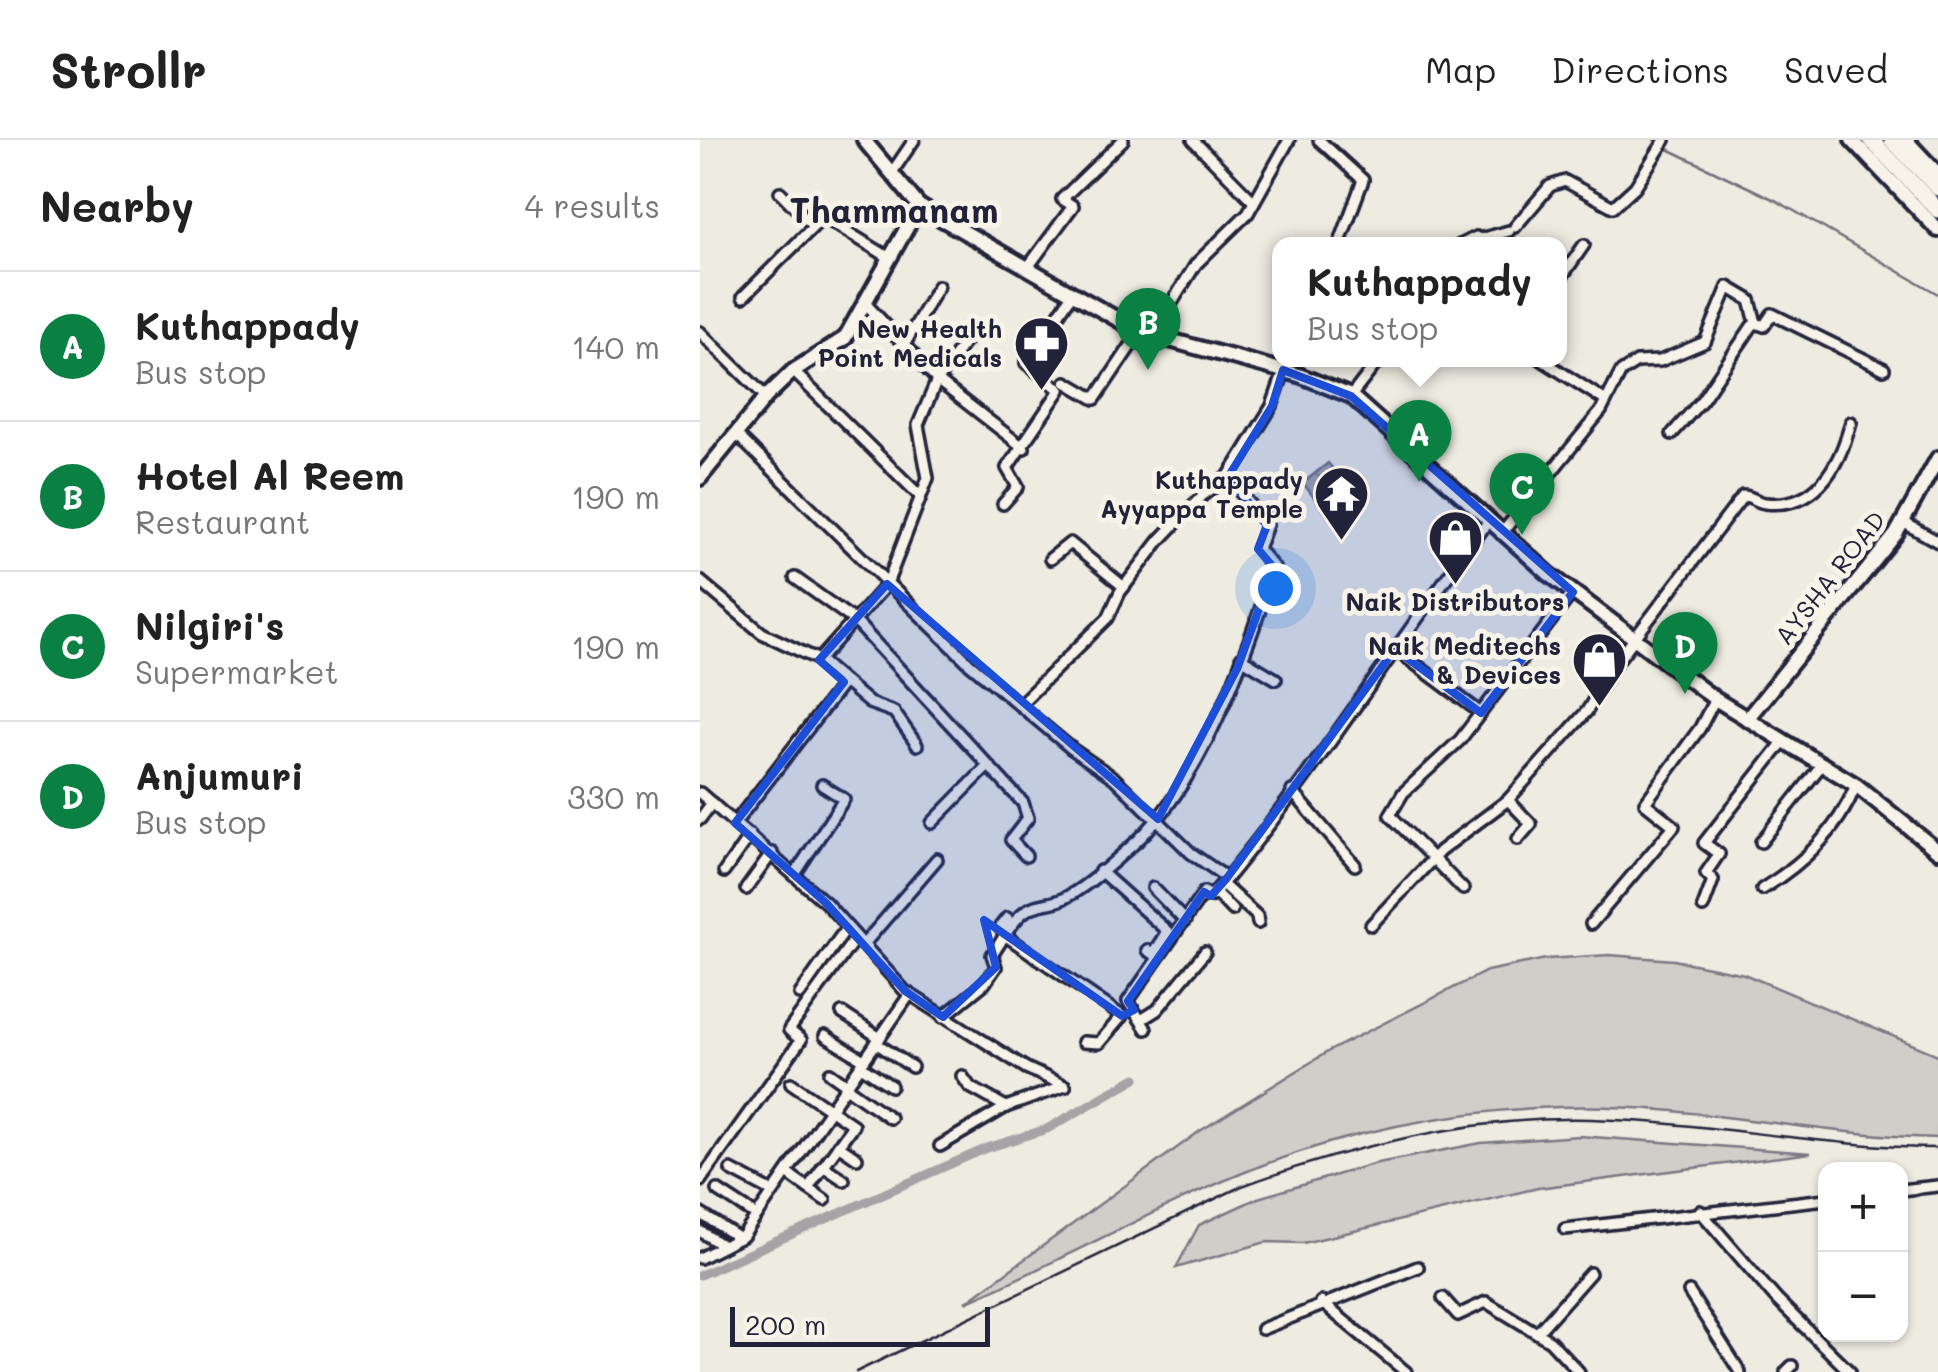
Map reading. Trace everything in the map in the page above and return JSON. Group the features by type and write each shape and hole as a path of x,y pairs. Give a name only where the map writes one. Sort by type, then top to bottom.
{"highway":[{"path":"1871,140 1938,210"},
{"path":"1892,140 1938,188"}],"main road":[{"path":"864,140 919,206 1145,334 1272,361"},
{"path":"1852,140 1938,230"},
{"path":"1906,140 1938,174"},
{"path":"700,478 766,397 793,372 832,349 866,304 919,206"},
{"path":"1291,367 1351,396 1455,486 1501,534 1715,699 1856,785 1937,848"},
{"name":"AYSHA ROAD","path":"1747,719 1903,522 1938,458"}],"street":[{"path":"893,171 914,140"},
{"path":"1028,266 1074,206 1062,199 1123,140"},
{"path":"1193,140 1254,202"},
{"path":"1066,382 1096,399 1196,264 1230,234 1254,202 1290,140"},
{"path":"1319,140 1363,180 1342,237"},
{"path":"1495,237 1512,229 1550,186 1564,180 1613,207 1635,187 1665,140"},
{"path":"780,192 813,226"},
{"path":"743,298 823,217 890,258"},
{"path":"1567,270 1584,246"},
{"path":"903,347 938,286"},
{"path":"1501,534 1606,401 1621,372 1637,362 1660,361 1704,342 1728,288 1750,300 1756,322 1764,326 1776,315 1884,369"},
{"path":"1003,504 1018,487 1007,468 1060,390 1026,362 1073,293"},
{"path":"866,304 937,380 1024,448"},
{"path":"1672,434 1702,400 1756,322"},
{"path":"819,660 886,584 928,478 918,425 937,380 975,328"},
{"path":"700,332 766,397"},
{"path":"1019,705 1108,618 1124,587 1160,540 1228,477 1272,406 1284,367"},
{"path":"1351,396 1373,367"},
{"path":"1553,367 1606,401"},
{"path":"793,372 920,496"},
{"path":"1371,925 1432,859 1508,800 1586,711 1635,637 1743,496 1762,504 1814,490 1836,466 1851,422"},
{"path":"736,434 886,584 1019,705 1114,778 1158,819 1257,916 1258,924"},
{"path":"1003,931 1032,906 1061,900 1100,871 1158,819 1188,773 1240,658 1274,568 1258,549 1267,525 1228,477"},
{"path":"1147,950 1152,954 1185,922 1204,892 1211,896 1221,884 1488,522"},
{"path":"1903,522 1938,542"},
{"path":"1050,560 1070,543 1124,587"},
{"path":"794,578 855,621 1028,813 1011,836 1026,856"},
{"path":"700,581 762,633 819,660 868,702 894,712 917,745"},
{"path":"1463,889 1390,815 1403,792 1460,740 1573,592"},
{"path":"1395,649 1480,713"},
{"path":"1240,658 1276,679"},
{"path":"736,822 844,682"},
{"path":"1591,924 1674,826 1645,803 1700,728 1715,699"},
{"path":"1703,907 1713,880 1706,873 1718,854 1704,843 1784,742"},
{"path":"1761,842 1823,763"},
{"path":"932,823 988,766"},
{"path":"796,874 844,799 822,784"},
{"path":"1762,889 1786,874 1843,819 1856,785"},
{"path":"1292,791 1355,865"},
{"path":"700,793 796,874 910,994 1065,1086 1006,1107 940,1146"},
{"path":"1508,800 1531,824 1518,839"},
{"path":"700,819 712,803"},
{"path":"724,872 750,835"},
{"path":"746,890 772,853"},
{"path":"700,1181 801,1040 789,1030 859,941 937,860"},
{"path":"1100,871 1171,934"},
{"path":"1221,884 1236,914 1247,907"},
{"path":"1152,888 1185,922"},
{"path":"943,1017 985,983 996,968 992,955 1007,918"},
{"path":"987,929 996,924 1122,1016"},
{"path":"800,994 847,927"},
{"path":"1171,934 1128,1001 1143,1024 1205,952"},
{"path":"700,1258 739,1238 757,1216 910,994"},
{"path":"1083,1042 1099,1043 1122,1016 1134,1010"},
{"path":"842,1012 912,1067"},
{"path":"825,1036 891,1086"},
{"path":"830,1073 890,1118"},
{"path":"962,1076 970,1087 1006,1107"},
{"path":"792,1082 853,1125 808,1188"},
{"path":"838,1145 857,1158"},
{"path":"823,1166 844,1180"},
{"path":"731,1170 773,1192"},
{"path":"787,1173 825,1200"},
{"path":"1908,1189 1938,1186"},
{"path":"716,1190 757,1216"},
{"path":"1565,1229 1818,1199"},
{"path":"1700,1210 1777,1300 1850,1372"},
{"path":"701,1214 739,1238"},
{"path":"700,1231 723,1246"},
{"path":"1262,1329 1321,1302 1418,1267"},
{"path":"1537,1333 1590,1273"},
{"path":"1689,1292 1740,1372"},
{"path":"1443,1298 1458,1314 1486,1302 1550,1341 1579,1372"},
{"path":"1321,1302 1406,1372"}],"highlighted area":[{"path":"1283,370 1351,396 1573,592 1481,713 1395,649 1227,878 1211,896 1204,892 1128,1001 1134,1010 1122,1016 984,920 996,967 943,1017 905,991 826,903 735,823 844,682 819,660 887,584 1158,819 1237,669 1274,568 1258,549 1267,525 1228,477 1272,406"}],"shaded area":[{"path":"1609,955 1674,960 1744,974 1938,1055 1938,1138 1844,1132 1655,1109 1560,1107 1446,1117 1335,1141 1263,1165 966,1302 1200,1131 1329,1051 1487,971 1546,959"},
{"path":"1579,1136 1811,1153 1538,1188 1303,1243 1266,1242 1176,1268 1199,1225 1258,1198 1373,1164 1481,1143"}],"water":[{"path":"1328,463 1356,496 1328,516 1303,483"}],"waterway":[{"path":"1668,149 1777,201 1938,294"},
{"path":"700,1275 987,1148 1047,1129 1136,1078"}],"railway":[{"path":"856,1372 1242,1186 1326,1158 1413,1136 1501,1123 1590,1119 1938,1148"}],"place":[{"name":"Hotel Al Reem","path":"1148,370"},
{"name":"New Health Point Medicals","path":"1041,392"},
{"name":"Kuthappady","path":"1419,482"},
{"name":"Nilgiri's","path":"1522,535"},
{"name":"Kuthappady Ayyappa Temple","path":"1342,543"},
{"name":"Naik Distributors","path":"1455,587"},
{"name":"Anjumuri","path":"1685,694"},
{"name":"Naik Meditechs & Devices","path":"1600,709"}],"district":[{"name":"Thammanam","path":"894,211"}]}
